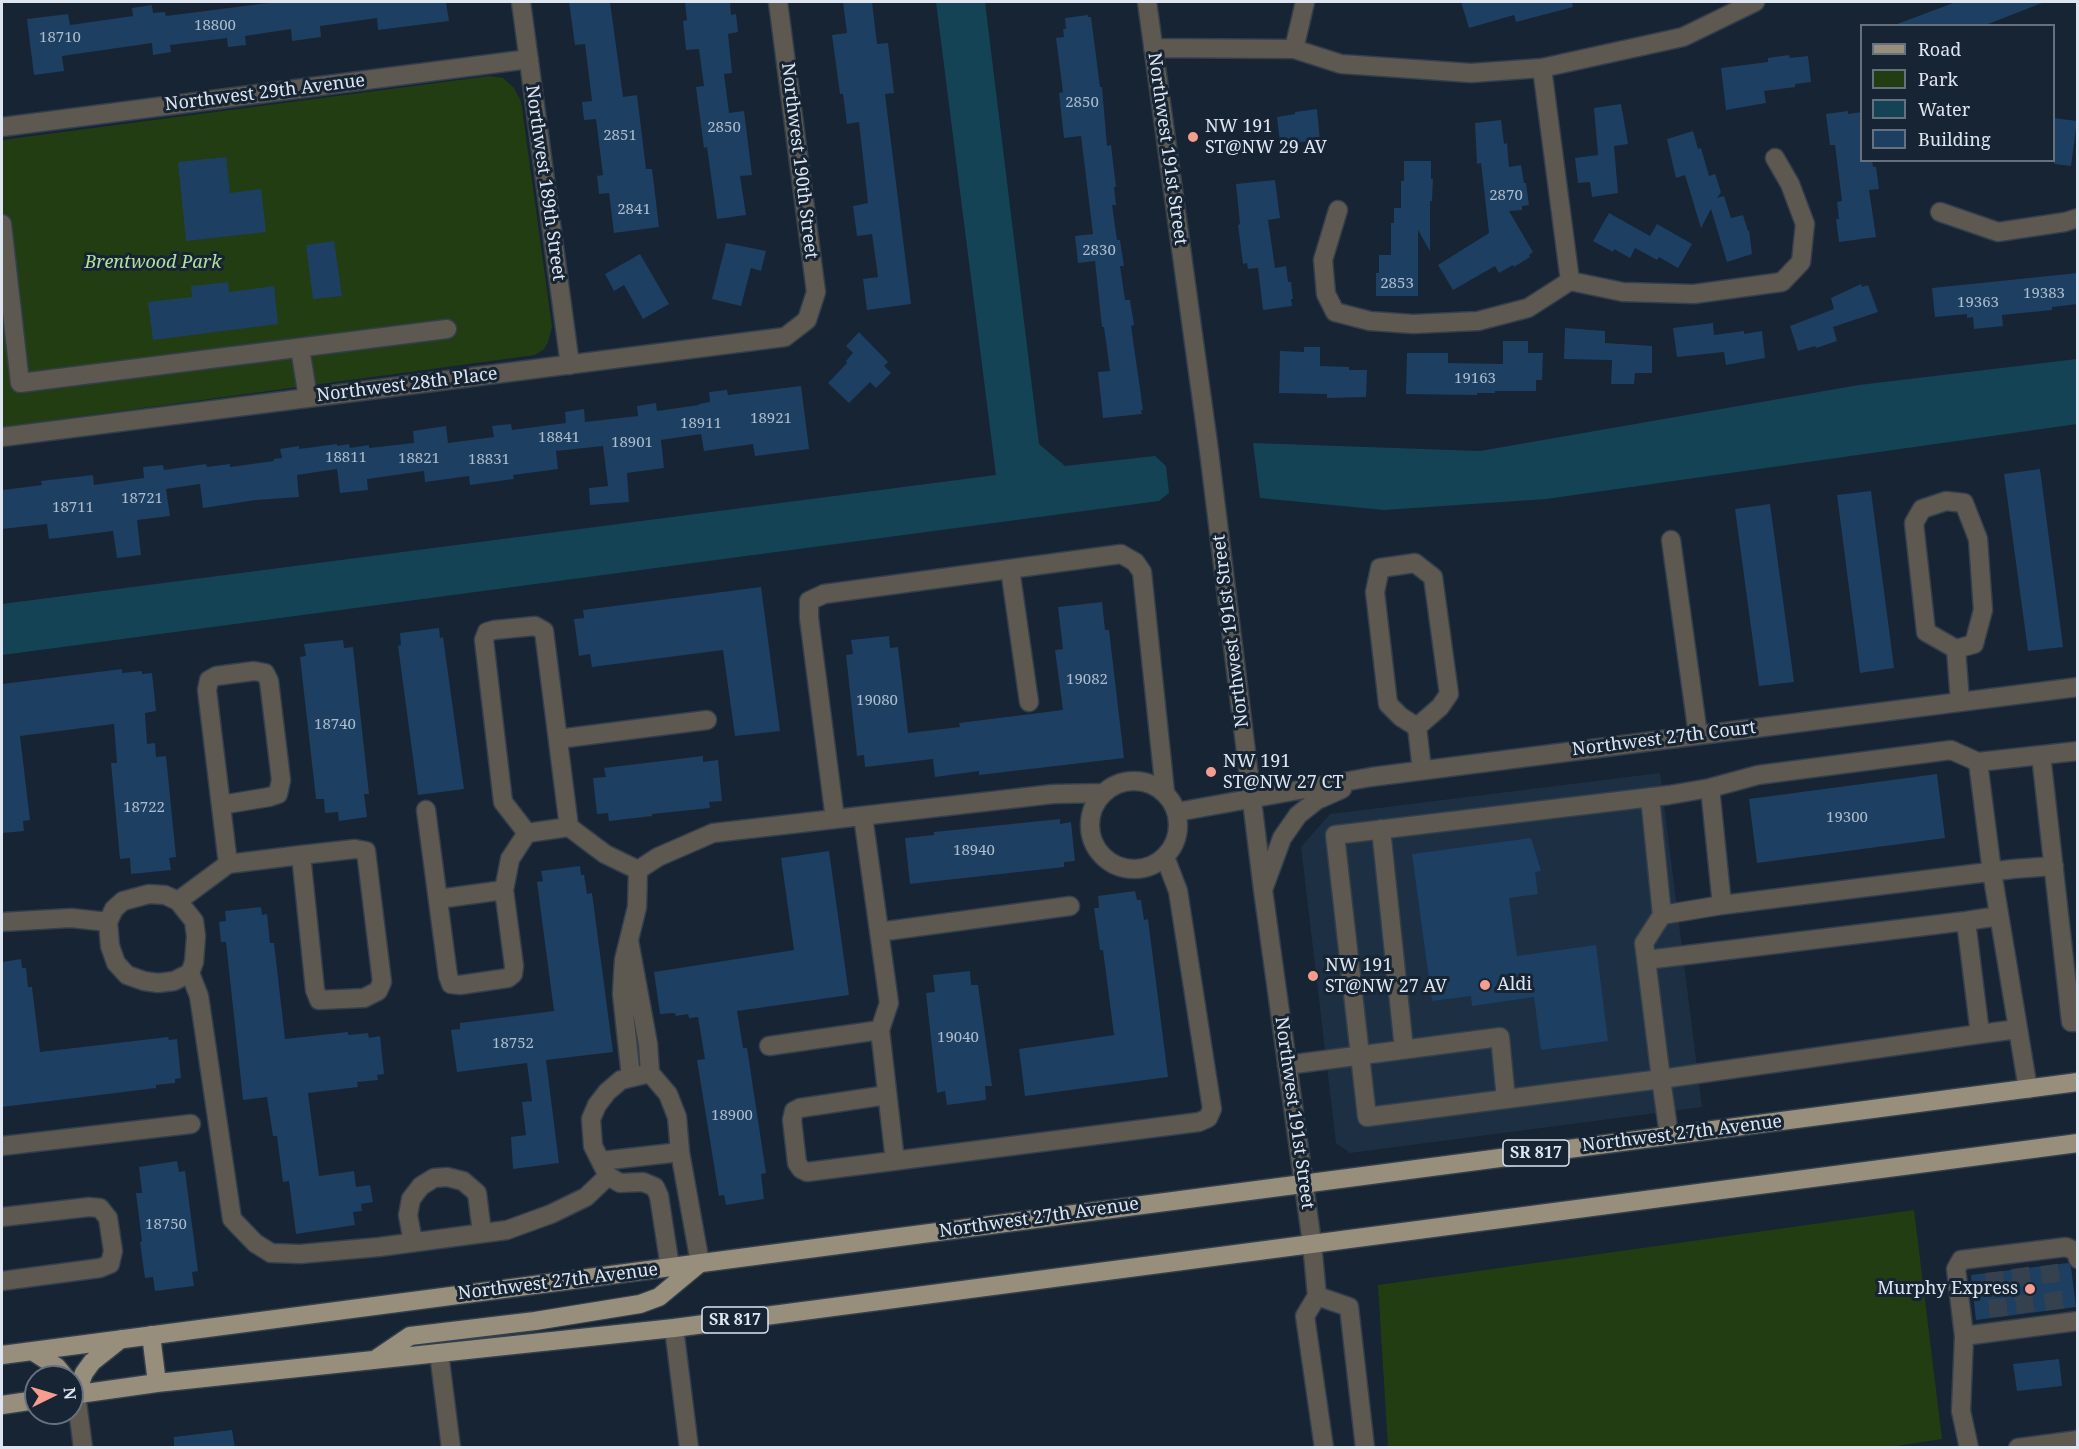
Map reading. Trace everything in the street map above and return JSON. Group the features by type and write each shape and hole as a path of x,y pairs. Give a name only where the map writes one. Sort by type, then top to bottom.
{"main road":[{"name":"Northwest 27th Avenue","path":"2,1355 2078,1082"},
{"name":"SR 817","path":"84,1391 674,1328 2078,1143"},
{"path":"375,1360 410,1336 535,1321 640,1304 659,1297 700,1263"},
{"path":"151,1335 157,1383"},
{"path":"84,1373 92,1362 121,1339"},
{"path":"32,1351 54,1365"},
{"path":"2,1405 24,1402"}],"street":[{"name":"Northwest 189th Street","path":"521,2 570,365"},
{"name":"Northwest 190th Street","path":"778,2 816,292 807,320"},
{"name":"Northwest 191st Street","path":"1147,2 1209,451 1263,890 1312,1243 1317,1296 1305,1316 1323,1448"},
{"path":"1294,49 1305,2"},
{"path":"1153,48 1294,49 1341,64 1472,73 1542,68 1683,37 1755,2"},
{"name":"Northwest 29th Avenue","path":"2,127 529,59"},
{"path":"1542,68 1570,281"},
{"path":"1338,210 1323,260 1326,294 1335,312 1370,321 1413,324 1478,321 1528,308 1570,281 1623,292 1694,294 1782,282 1801,262 1805,224 1790,184 1775,158"},
{"path":"1940,212 1998,232 2078,218"},
{"path":"2,224 20,383 447,329"},
{"name":"Northwest 28th Place","path":"2,437 785,337 807,320"},
{"path":"300,348 308,398"},
{"path":"1946,501 1964,503 1978,539 1983,610 1974,644 1956,649 1926,632 1914,523 1922,509 1946,501"},
{"path":"1671,540 1698,735"},
{"path":"835,819 809,618 809,601 825,594 1121,554 1135,561 1142,572 1165,792"},
{"path":"1415,563 1433,577 1449,694 1440,707 1417,726 1401,717 1388,704 1375,592 1380,568 1415,563"},
{"path":"1011,569 1029,702"},
{"path":"527,833 503,802 484,640 487,632 536,626 544,631 568,827"},
{"path":"1956,649 1960,702"},
{"path":"221,805 278,794 281,780 269,681 265,673 254,671 216,676 209,680 207,690 228,864"},
{"name":"Northwest 27th Court","path":"1178,812 1371,777 2078,687"},
{"path":"558,739 707,720"},
{"path":"1417,726 1422,770"},
{"path":"2018,1029 1367,1117 1335,835 1650,797 1710,788 1758,776 1951,750 1978,762 2078,750"},
{"path":"2041,754 2071,1022 2078,1022"},
{"path":"1978,762 1992,872 2028,1089"},
{"path":"1263,890 1282,838 1298,814 1317,800 1371,777"},
{"path":"638,870 658,857 714,833 1053,794 1101,794 1125,783 1142,782 1152,784 1165,792 1178,812 1178,828 1174,843 1164,857 1157,863 1126,869 1100,855 1092,843 1089,827 1093,804 1101,794"},
{"path":"1710,788 1722,905"},
{"path":"1650,797 1662,915 1644,943 1669,1135"},
{"path":"426,810 448,976 451,984 460,985 508,978 513,974 514,966 504,890 510,859 527,833 568,827 605,854 638,870"},
{"path":"862,816 889,1003 880,1030 895,1161"},
{"path":"1381,829 1404,1049"},
{"path":"178,901 228,864 301,855 355,849 366,851 382,982 378,991 364,998 319,1000 315,990 301,855"},
{"path":"887,1095 800,1108 794,1111 792,1120 797,1163 801,1169 807,1172 895,1161 1199,1122 1208,1118 1212,1109 1178,891 1164,857"},
{"path":"1662,915 1722,905 2054,866"},
{"path":"631,1077 622,994 624,960 637,907 638,870"},
{"path":"438,899 504,890"},
{"path":"190,973 174,981 158,983 127,975 116,963 110,946 108,922 114,909 123,901 135,897 149,894 165,895 178,901 194,921 196,936 194,962 190,973 199,996 232,1219 255,1243 271,1253 300,1254 507,1230 586,1197 604,1168 680,1152"},
{"path":"879,932 1070,906"},
{"path":"1646,960 1999,916"},
{"path":"2,922 71,918 108,922"},
{"path":"1966,921 1980,1034"},
{"path":"629,941 647,1037 650,1073 668,1094 677,1117 680,1152 700,1263"},
{"path":"769,1046 880,1030"},
{"path":"1287,1065 1500,1037 1506,1099"},
{"path":"650,1073 621,1080 607,1092 591,1119 593,1146 604,1168 620,1183 643,1182 654,1187 659,1196 670,1267"},
{"path":"2,1146 191,1124"},
{"path":"413,1242 408,1215 411,1199 422,1186 434,1178 447,1176 463,1181 477,1193 482,1233"},
{"path":"2,1217 89,1207 100,1208 108,1218 113,1251 110,1264 100,1268 2,1281"},
{"path":"1969,1448 1961,1411 1964,1336 1956,1269 1961,1260 1993,1264 2019,1261 2048,1257 2066,1247 2077,1254 2078,1259"},
{"path":"1317,1296 1349,1307 1365,1448"},
{"path":"1964,1336 2000,1324 2056,1317 2078,1321"},
{"path":"674,1328 689,1448"},
{"path":"439,1353 450,1448"},
{"path":"79,1425 83,1448"},
{"path":"2018,1448 2068,1443"}],"shaded area":[{"path":"1660,773 1702,1107 1350,1153 1336,1143 1301,847 1330,814"}],"green space":[{"name":"Brentwood Park","path":"490,76 503,78 514,88 521,101 552,327 544,349 535,355 2,427 2,140"},
{"path":"1914,1210 1942,1439 1884,1448 1388,1447 1378,1285"}],"water":[{"path":"936,2 985,2 1039,444 1065,466 1155,456 1166,466 1169,493 1159,501 2,655 2,604 996,475"},
{"path":"2077,359 2077,424 1546,499 1384,510 1260,498 1253,443 1480,451 1859,385"}],"building":[{"path":"276,2 446,2 449,21 378,30 377,18 320,26 321,37 292,41 291,29 245,36 246,45 228,47 227,38 170,45 171,52 153,55 152,43 62,56 64,71 34,75 27,19 68,14 70,25 133,16 132,8 152,5 153,13 165,12 166,16"},
{"path":"569,2 610,2 623,97 637,95 646,169 652,169 659,227 614,233 609,193 599,194 597,176 603,175 596,119 584,120 582,102 592,101 585,44 575,45"},
{"path":"685,2 730,2 731,15 736,14 738,32 728,34 732,73 724,74 729,113 744,111 752,175 740,176 746,215 717,219 696,87 704,86 699,49 686,50 683,21 687,20"},
{"path":"843,2 872,2 877,44 888,43 894,93 885,94 911,304 867,310 863,279 878,277 872,234 857,236 853,206 868,203 859,122 847,124 843,94 840,94 832,35 847,33"},
{"path":"1461,2 1572,2 1573,7 1516,22 1514,15 1469,28"},
{"path":"1956,2 2042,2 1988,24 1897,24"},
{"path":"1088,15 1091,17 1100,87 1102,87 1107,146 1111,145 1116,187 1114,187 1116,205 1112,205 1117,240 1120,240 1124,266 1120,266 1125,300 1130,300 1134,325 1131,326 1143,410 1141,410 1142,414 1103,418 1098,372 1110,371 1104,327 1102,327 1095,261 1078,263 1075,236 1093,234 1081,136 1064,138 1059,93 1063,92 1056,38 1064,37 1065,18"},
{"path":"1789,55 1790,58 1808,56 1811,82 1795,84 1795,87 1764,91 1766,103 1726,110 1721,68 1768,62 1768,58"},
{"path":"1621,104 1628,144 1614,146 1618,193 1592,197 1590,182 1578,183 1575,158 1598,155 1594,108"},
{"path":"1317,109 1320,141 1280,143 1277,117"},
{"path":"1848,111 1848,114 1860,112 1860,162 1872,162 1873,167 1876,167 1879,189 1869,190 1876,237 1839,242 1836,219 1839,219 1837,202 1842,201 1835,145 1830,145 1826,114"},
{"path":"2055,118 2077,121 2071,166 2054,164"},
{"path":"1501,120 1504,144 1507,143 1509,167 1521,165 1529,205 1522,206 1522,210 1509,211 1533,252 1529,255 1530,257 1514,267 1513,265 1499,273 1495,266 1453,290 1438,265 1489,233 1481,163 1477,164 1475,123"},
{"path":"1693,131 1698,149 1701,148 1709,176 1715,174 1721,192 1717,198 1724,196 1731,218 1743,215 1749,230 1752,254 1727,262 1711,209 1701,228 1685,175 1676,178 1667,139"},
{"path":"226,157 230,193 261,189 266,232 186,241 178,162"},
{"path":"1404,161 1431,161 1431,179 1433,179 1432,201 1430,201 1430,251 1418,230 1418,296 1376,296 1379,255 1391,255 1391,223 1394,223 1394,208 1401,208"},
{"path":"1275,180 1280,218 1268,220 1275,268 1286,266 1293,299 1291,299 1292,306 1263,310 1258,268 1248,269 1247,263 1243,264 1236,184"},
{"path":"1609,213 1650,236 1657,224 1692,244 1678,268 1659,257 1657,260 1635,248 1630,258 1614,249 1613,252 1593,241"},
{"path":"334,241 342,296 313,299 306,245"},
{"path":"726,243 766,251 761,271 751,268 741,306 712,299"},
{"path":"640,254 669,304 643,319 624,285 614,291 605,274"},
{"path":"2078,273 2078,304 2052,307 2052,310 2002,315 2003,326 1974,329 1973,317 1967,318 1967,314 1935,317 1932,288"},
{"path":"228,282 229,292 274,286 278,324 153,340 148,302 192,297 191,286"},
{"path":"1861,284 1862,287 1868,285 1878,312 1833,327 1837,341 1798,351 1790,326 1834,309 1831,298"},
{"path":"1713,323 1714,335 1762,331 1765,358 1726,365 1724,352 1677,357 1673,328"},
{"path":"1565,328 1605,331 1605,343 1652,346 1652,373 1635,373 1634,384 1611,384 1612,360 1564,359"},
{"path":"859,332 888,362 884,366 891,373 876,388 870,382 849,403 828,383 847,363 846,361 853,353 846,346"},
{"path":"1503,341 1528,341 1528,353 1543,353 1542,380 1536,380 1536,391 1495,391 1495,393 1477,393 1477,395 1406,394 1407,353 1448,353 1448,363 1503,364"},
{"path":"1304,347 1320,347 1320,366 1367,370 1366,397 1327,398 1327,394 1279,393 1280,351 1304,352"},
{"path":"801,386 809,449 755,456 753,444 704,451 701,434 661,440 664,468 627,473 629,502 590,505 589,488 608,486 603,446 556,451 558,469 513,475 514,479 470,485 469,476 425,482 424,471 367,479 368,490 340,493 337,469 297,475 299,497 256,500 203,508 200,484 166,489 170,516 137,520 141,555 117,558 113,531 49,539 47,524 2,529 3,490 42,485 41,481 93,475 94,485 144,478 143,467 163,465 164,470 206,464 207,467 230,464 230,467 274,461 273,459 282,458 280,449 299,446 299,449 349,444 350,448 369,445 369,448 414,443 413,431 446,426 448,443 494,437 492,426 511,424 512,430 566,423 565,412 584,409 585,422 638,416 637,406 656,403 657,411 699,405 710,402 709,392 727,390 728,395"},
{"path":"2040,469 2063,647 2028,651 2004,474"},
{"path":"1871,491 1894,668 1860,673 1837,495"},
{"path":"1770,504 1794,682 1759,686 1735,509"},
{"path":"761,587 780,731 735,736 723,650 592,667 590,654 579,656 574,619 584,618 583,610"},
{"path":"1102,602 1105,630 1109,630 1124,758 979,775 979,771 935,777 933,759 865,767 864,755 857,756 846,655 853,654 851,640 889,636 890,648 898,647 908,733 960,727 959,723 1063,710 1055,650 1063,649 1058,607"},
{"path":"439,628 440,638 443,637 464,789 418,795 398,646 401,645 400,633"},
{"path":"343,640 344,648 353,647 369,794 364,794 367,817 339,821 338,812 325,813 324,799 316,799 300,657 306,656 304,644"},
{"path":"122,669 122,673 142,671 142,674 152,673 156,711 145,713 147,744 155,743 156,757 166,756 176,857 169,858 171,870 131,874 130,858 120,859 111,763 117,763 114,724 20,736 30,820 23,821 24,831 2,833 2,684"},
{"path":"703,756 703,762 718,760 722,801 709,802 710,808 609,821 608,813 597,814 593,778 606,777 604,768"},
{"path":"1937,774 1945,838 1757,863 1749,799"},
{"path":"1060,819 1060,824 1071,822 1075,861 1064,862 1064,867 910,884 905,838 934,835 934,832"},
{"path":"1531,838 1541,871 1535,872 1538,894 1509,898 1517,956 1596,945 1608,1041 1541,1050 1534,997 1472,1006 1471,996 1432,1001 1412,854"},
{"path":"829,851 849,995 737,1011 743,1048 747,1048 766,1173 761,1174 764,1199 726,1205 724,1195 719,1196 697,1060 705,1059 698,1017 689,1018 688,1014 676,1016 675,1013 660,1014 654,972 794,950 781,858"},
{"path":"580,866 587,894 592,893 613,1052 546,1060 559,1163 513,1169 511,1137 526,1135 522,1102 532,1101 527,1063 457,1072 451,1030 460,1029 460,1023 554,1011 537,882 543,881 541,871"},
{"path":"1135,891 1137,900 1141,900 1144,920 1148,919 1168,1077 1025,1096 1019,1049 1114,1035 1103,950 1100,950 1094,908 1099,908 1098,896"},
{"path":"261,907 262,915 267,914 270,943 274,943 285,1039 348,1032 348,1035 368,1033 369,1038 380,1036 384,1074 377,1075 378,1080 357,1082 358,1087 308,1093 319,1176 354,1171 356,1187 370,1185 373,1202 361,1204 362,1211 353,1212 355,1225 296,1234 289,1181 283,1182 277,1136 273,1136 267,1097 243,1100 226,942 221,942 219,922 226,921 225,911"},
{"path":"21,959 22,968 26,968 28,987 32,987 40,1052 168,1037 169,1040 177,1039 181,1078 175,1079 175,1083 156,1085 156,1088 2,1107 2,962"},
{"path":"970,971 971,985 978,985 992,1086 985,1086 986,1100 947,1105 945,1091 937,1093 926,993 935,992 933,975"},
{"path":"177,1161 179,1172 185,1171 198,1271 192,1272 194,1286 155,1291 153,1277 145,1278 140,1242 142,1241 136,1193 142,1193 139,1167"},
{"path":"2068,1263 2071,1267 2076,1307 1976,1320 1971,1275"},
{"path":"2059,1359 2062,1386 2017,1391 2013,1364"},
{"path":"232,1430 235,1448 174,1448 174,1437"}],"tunnel":[{"path":"2049,1265 2055,1310"},
{"path":"2020,1268 2026,1313"},
{"path":"1994,1272 1999,1317"}],"place":[{"name":"NW 191 ST@NW 29 AV","path":"1193,137"},
{"name":"NW 191 ST@NW 27 CT","path":"1211,772"},
{"name":"NW 191 ST@NW 27 AV","path":"1313,976"},
{"name":"Aldi","path":"1485,985"},
{"name":"Murphy Express","path":"2030,1289"}]}
